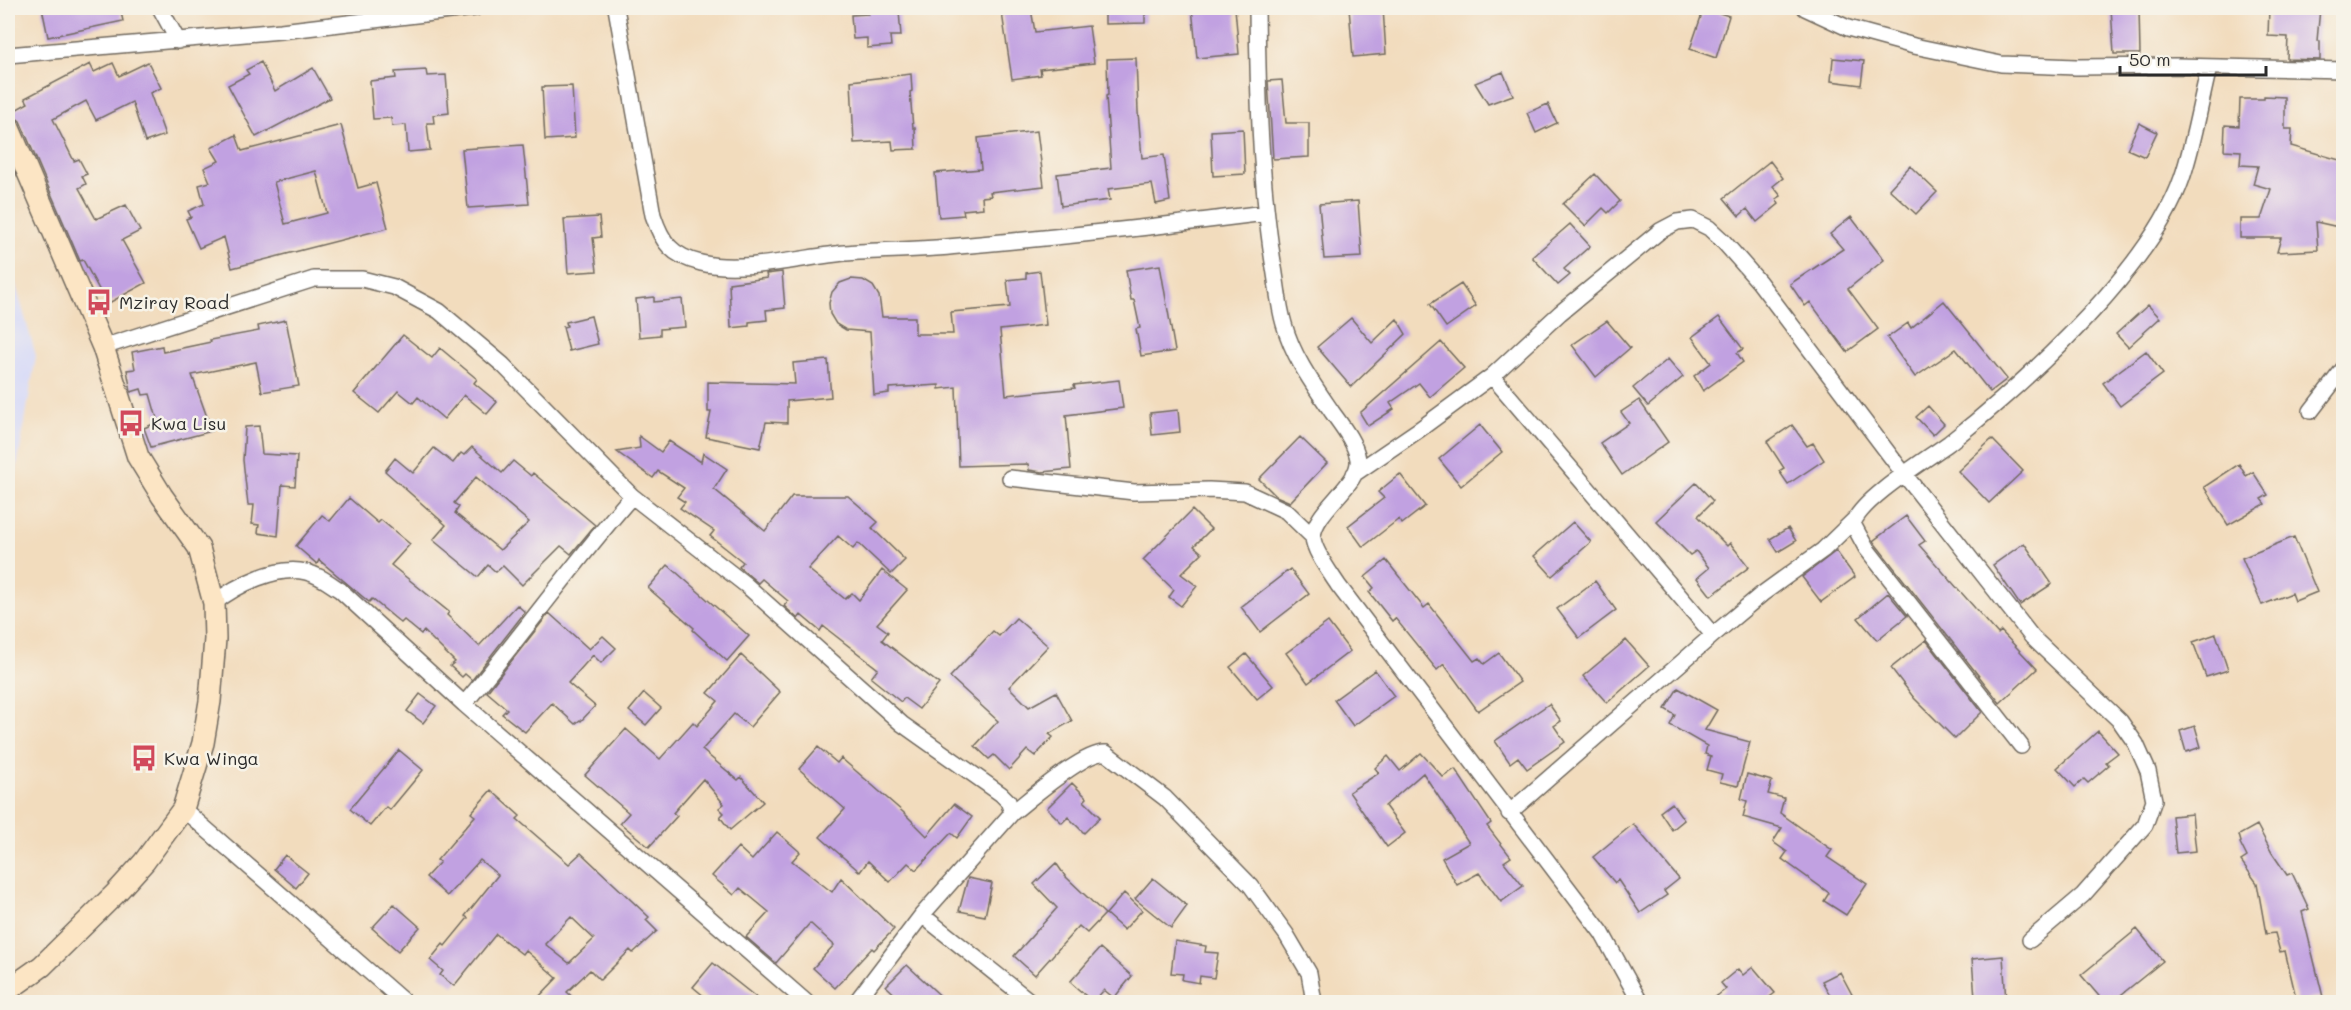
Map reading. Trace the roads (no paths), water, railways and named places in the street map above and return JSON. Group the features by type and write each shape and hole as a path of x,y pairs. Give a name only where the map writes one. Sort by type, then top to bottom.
{"street":[{"path":"160,8 178,41"},
{"path":"8,55 281,31 475,8"},
{"path":"616,8 653,215 658,230 669,249 684,258 703,264 726,266 756,264 846,253 1027,239 1265,213"},
{"path":"1257,8 1258,84 1265,213 1284,325 1301,366 1354,448 1358,462 1354,474 1321,518 1313,537"},
{"path":"1805,8 1848,28 1914,46 2001,64 2343,70"},
{"path":"1509,813 1713,635 1762,594 1823,550 1854,520 1859,512 1904,474 1949,443 2047,357 2089,315 2135,260 2163,218 2182,180 2209,68"},
{"path":"8,126 103,348 138,457 199,548 214,603 215,659 203,743 183,809 144,862 115,894 42,966 8,990"},
{"path":"1354,474 1492,376 1560,313 1660,231 1677,222 1693,220 1709,228 1759,282 1904,474 2032,637 2120,721 2136,744 2148,771 2154,800 2145,825 2083,895 2030,940"},
{"path":"103,348 314,279 362,279 394,287 439,310 503,366 632,496 746,585 902,724 1000,794 1008,801 1012,813"},
{"path":"2311,411 2343,368"},
{"path":"1492,376 1713,635"},
{"path":"1010,478 1134,492 1209,490 1245,492 1286,511 1313,537 1317,550 1338,585 1602,933 1640,1002"},
{"path":"464,704 509,651 564,576 632,496"},
{"path":"1854,520 1854,529 1866,548 1923,624 2021,746"},
{"path":"214,603 230,590 262,577 298,572 322,578 340,590 464,704 806,1002"},
{"path":"856,1002 922,915 1012,813 1058,777 1096,753 1106,753 1165,798 1251,886 1286,934 1309,973 1314,1002"},
{"path":"183,809 404,1002"},
{"path":"922,915 1030,1002"}],"place":[{"name":"Mziray Road","path":"99,302"},
{"name":"Kwa Lisu","path":"131,423"},
{"name":"Kwa Winga","path":"144,758"}]}
